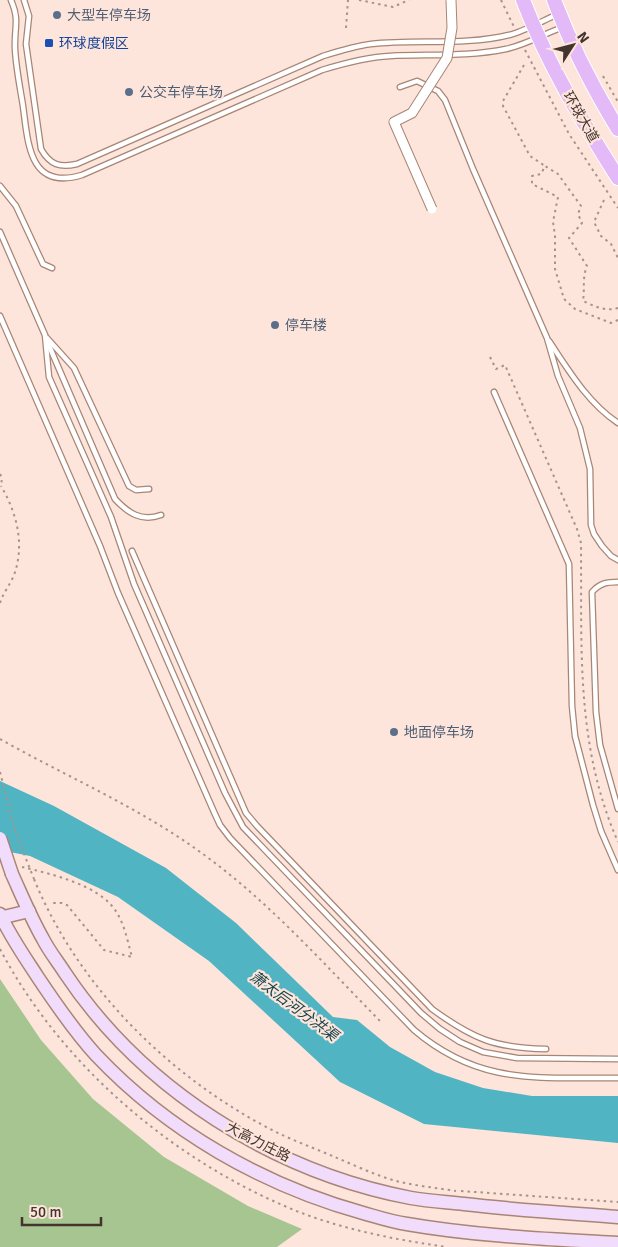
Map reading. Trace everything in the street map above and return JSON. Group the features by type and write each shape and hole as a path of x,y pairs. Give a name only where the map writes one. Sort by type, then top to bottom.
{"main road":[{"name":"环球大道","path":"523,0 536,31 579,117 618,178"},
{"name":"环球大道","path":"554,0 603,104 618,129"},
{"name":"大高力庄路","path":"0,838 15,870 29,911 43,940 77,991 116,1038 159,1079 219,1122 281,1154 342,1181 412,1198 509,1209 618,1217"},
{"path":"1,916 29,911"},
{"name":"大高力庄路","path":"1,916 56,1005 96,1054 140,1095 198,1141 267,1179 336,1205 406,1224 506,1236 618,1243"}],"street":[{"path":"432,209 394,122 412,113 448,58 452,28 451,0"}],"lane":[{"path":"11,0 17,17 15,52 29,150 39,167 46,173 61,180 82,175 322,70 346,63 389,56 458,56 505,49 522,44 536,31 562,20"},
{"path":"24,0 29,16 26,44 42,149 52,162 58,166 66,167 86,160 323,56 344,49 370,44 398,42 459,42 510,35 516,32 536,31 562,20"},
{"path":"400,87 417,82 438,91 446,100 547,338 558,376 580,428 590,469 591,525 594,534 611,556 618,560"},
{"path":"0,186 16,206 43,264 52,268"},
{"path":"0,232 115,499 133,515 152,518 161,515"},
{"path":"0,316 214,812 220,825 230,838 414,1030 445,1053 468,1065 512,1076 618,1078"},
{"path":"45,335 74,368 129,486 136,490 149,488"},
{"path":"45,335 49,377 111,517 142,602 225,793 243,827 421,1013 440,1029 460,1042 483,1052 517,1058 618,1059"},
{"path":"547,338 589,398 607,416 618,423"},
{"path":"494,392 569,564 572,698 575,736 595,812 618,870"},
{"path":"132,551 246,813 432,1009 455,1027 477,1038 506,1046 546,1049"},
{"path":"618,582 606,582 597,586 592,592 596,712 600,745 618,809"}],"path":[{"path":"346,28 348,0"},
{"path":"359,0 393,7 409,0"},
{"path":"502,0 516,32"},
{"path":"522,44 569,134 618,208"},
{"path":"524,65 503,101 503,106 530,156 558,174 581,206 578,214 582,222 569,238 587,266 583,277 585,288 582,301 601,308 615,310 618,308"},
{"path":"546,166 541,174 532,176 532,184 558,197 553,222 556,235 555,268 564,299 575,309 611,324 618,320"},
{"path":"604,200 594,222 601,236 611,244 618,258"},
{"path":"490,357 496,370 505,365 577,529 581,543 582,671 586,725 598,789 618,842"},
{"path":"0,474 3,482 0,487 9,500 14,512 20,543 14,574 0,603"},
{"path":"0,739 45,764 109,795 164,828 207,857 252,894 380,1021"},
{"path":"0,772 15,831 45,906 58,929 86,970 123,1017 173,1064 225,1103 274,1132 400,1182 458,1191 618,1202"},
{"path":"15,870 67,879 96,894 113,906 119,915 132,958 104,950 67,904 51,903"}],"green space":[{"path":"0,979 41,1040 93,1099 164,1157 248,1206 302,1229 277,1247 0,1247"}],"water":[{"name":"萧太后河分洪渠","path":"0,781 54,806 166,868 236,923 333,1017 357,1020 390,1047 435,1072 483,1088 532,1096 618,1096 618,1143 424,1124 340,1082 209,961 118,897 30,856 0,850"}],"place":[{"name":"大型车停车场","path":"57,15"},
{"name":"环球度假区","path":"49,43"},
{"name":"公交车停车场","path":"129,92"},
{"name":"停车楼","path":"275,325"},
{"name":"地面停车场","path":"394,732"}]}
